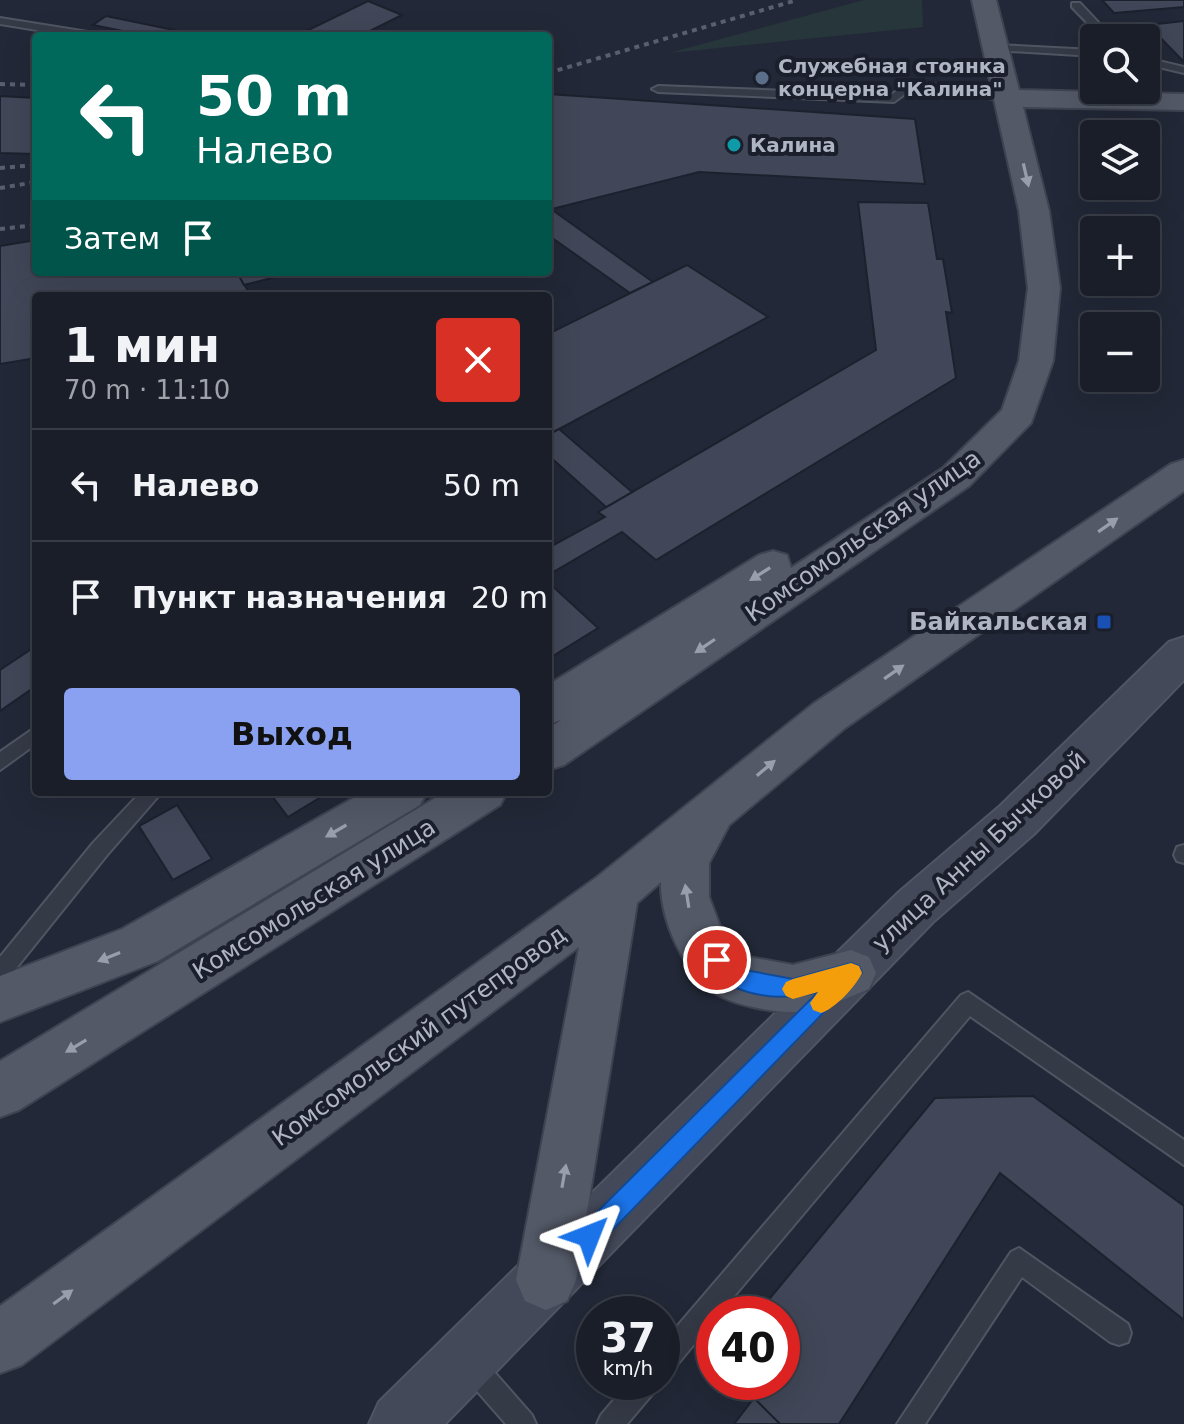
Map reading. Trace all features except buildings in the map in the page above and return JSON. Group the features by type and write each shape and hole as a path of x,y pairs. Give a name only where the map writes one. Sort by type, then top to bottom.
{"main road":[{"name":"Комсомольская улица","path":"552,749 956,477 1018,415 1030,385 1041,331 1044,288 1034,211 1010,98 984,0"},
{"path":"1010,98 1184,102"},
{"path":"552,704 923,471 1030,385"},
{"name":"Комсомольский путепровод","path":"0,1343 614,892 829,716 1184,473"},
{"path":"1,985 140,945 397,796"},
{"name":"Комсомольская улица","path":"0,1091 143,1006 478,796"},
{"path":"712,813 685,862 685,897 700,942 735,978 793,989 851,973"},
{"path":"546,1280 614,892"}],"street":[{"name":"улица Анны Бычковой","path":"401,1424 916,907 1017,820 1184,653"}],"lane":[{"path":"1076,5 1094,24"},
{"path":"0,21 69,32"},
{"path":"997,48 1080,52"},
{"path":"1160,64 1184,70"},
{"path":"658,89 894,99 910,84 1010,98"},
{"path":"0,762 32,737"},
{"path":"1,985 100,849 149,796"},
{"path":"680,1342 968,1002 1184,1154"},
{"path":"910,1424 1019,1260 1119,1333"},
{"path":"466,1360 523,1424"},
{"path":"610,1424 631,1400"}],"shaded area":[{"path":"864,0 922,0 923,27 669,53"}],"railway":[{"path":"552,72 797,0"},
{"path":"0,84 32,85"},
{"path":"0,168 32,165"},
{"path":"0,188 32,183"},
{"path":"0,229 32,225"}],"slow traffic":[{"path":"793,989 851,973 821,1003"}],"place":[{"name":"Служебная стоянка концерна \"Калина\"","path":"762,78"},
{"name":"Калина","path":"734,145"},
{"name":"Байкальская","path":"1104,622"}],"route":[{"path":"589,1236 851,973 793,989 735,978 717,960"}]}
